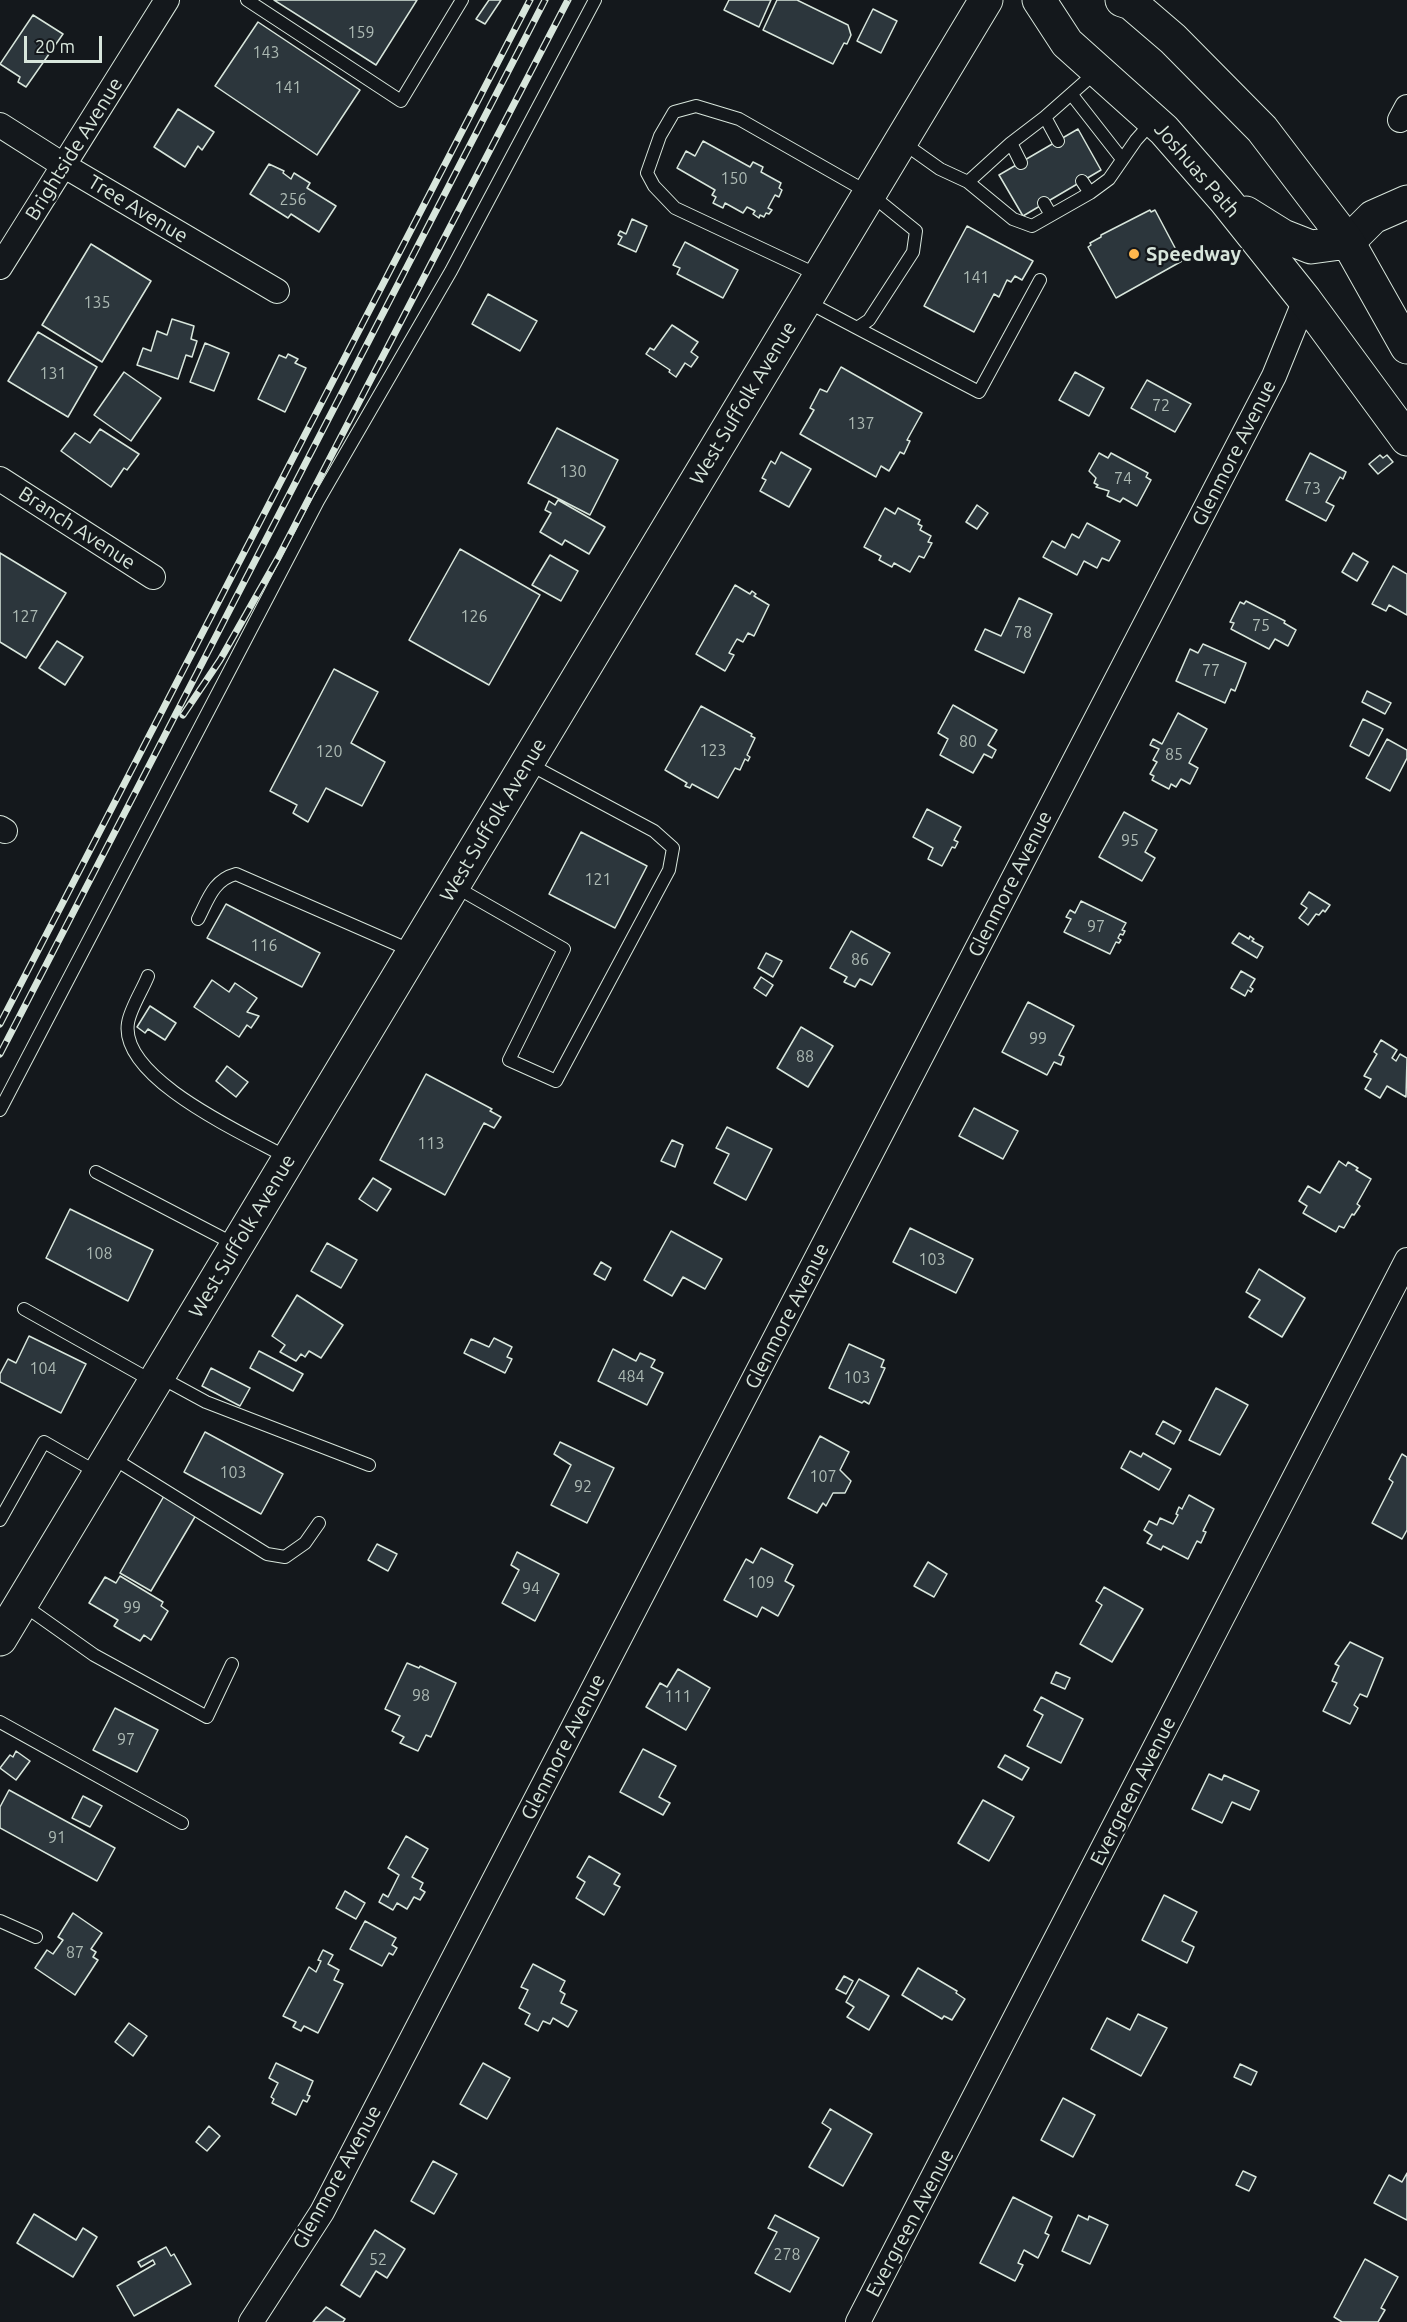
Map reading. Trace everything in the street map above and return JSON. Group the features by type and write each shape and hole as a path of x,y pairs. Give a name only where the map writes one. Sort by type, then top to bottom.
{"main road":[{"name":"West Suffolk Avenue","path":"0,1639 986,0"},
{"name":"Joshuas Path","path":"1039,0 1067,43 1154,121 1226,201 1305,300 1407,439"},
{"path":"1141,8 1262,129 1348,242 1407,347"},
{"path":"1226,201 1283,236 1311,247 1348,242 1373,217 1407,202"}],"street":[{"name":"Brightside Avenue","path":"0,267 167,0"},
{"name":"Tree Avenue","path":"0,125 63,165 277,291"},
{"name":"Glenmore Avenue","path":"251,2322 327,2202 1274,376 1305,300"},
{"name":"Branch Avenue","path":"0,479 153,577"},
{"name":"Evergreen Avenue","path":"858,2322 1407,1260"}],"lane":[{"path":"247,0 401,101 462,0"},
{"path":"0,1110 318,501 451,271 595,0"},
{"path":"968,182 1011,143 1072,95 1098,70"},
{"path":"1072,95 1122,159"},
{"path":"857,328 869,320 913,252 915,231 869,193 739,119 696,106 674,112 660,136 647,173 654,186 675,208 752,244 812,288 857,328 979,392 1040,280"},
{"path":"1045,117 1058,141"},
{"path":"900,141 940,169 968,182 1013,219 1032,226 1090,193 1109,179 1136,140 1154,121"},
{"path":"1011,143 1021,163"},
{"path":"1082,181 1090,193"},
{"path":"1044,203 1052,215"},
{"path":"453,886 564,949 509,1060 556,1081 669,870 673,848 654,831 526,764"},
{"path":"198,920 216,884 236,874 414,952"},
{"path":"148,976 128,1023 130,1040 141,1061 164,1086 190,1104 289,1158"},
{"path":"96,1172 237,1245"},
{"path":"24,1309 157,1379 206,1402 369,1465"},
{"path":"0,1520 44,1442 105,1465 267,1554 285,1557 305,1543 319,1523"},
{"path":"21,1604 94,1655 207,1717 232,1664"},
{"path":"0,1722 182,1822"},
{"path":"0,1921 36,1937"}],"building":[{"path":"274,0 417,0 376,65"},
{"path":"489,0 501,0 485,24 476,19"},
{"path":"729,0 771,0 759,27 724,10"},
{"path":"777,0 797,0 848,25 851,35 833,64 763,30"},
{"path":"873,9 897,21 881,53 857,41"},
{"path":"33,15 63,34 26,87 18,82 20,77 0,64"},
{"path":"258,22 360,90 317,155 215,86"},
{"path":"178,109 214,132 202,150 198,146 185,167 154,147"},
{"path":"1078,129 1101,170 1023,216 999,175"},
{"path":"703,141 750,167 753,162 763,167 761,172 781,183 779,188 782,190 779,197 775,195 768,208 772,210 769,214 766,213 764,217 760,215 759,218 753,214 755,211 747,207 743,213 725,203 723,208 713,203 716,197 712,195 715,190 677,168 686,151 695,156"},
{"path":"269,164 284,171 283,173 291,179 294,173 310,183 307,188 336,206 319,232 291,214 288,218 250,194"},
{"path":"1150,210 1151,212 1155,210 1182,261 1116,298 1088,247 1101,235"},
{"path":"632,219 647,226 636,252 618,244 622,237 618,235 620,231 626,234"},
{"path":"967,226 1033,261 1022,280 1015,276 1011,282 1007,280 999,297 994,294 974,332 924,306"},
{"path":"685,242 738,270 723,298 677,274 680,268 673,265"},
{"path":"91,244 151,281 102,362 42,325"},
{"path":"488,294 537,321 520,351 472,324"},
{"path":"172,319 194,326 191,339 197,341 192,357 186,355 178,379 137,365 143,348 151,351 157,331 167,335"},
{"path":"672,325 698,342 691,352 698,357 691,367 685,363 676,377 669,372 670,370 646,354 650,348 654,350"},
{"path":"38,332 97,367 68,417 8,381"},
{"path":"205,343 229,353 214,391 190,382"},
{"path":"288,354 298,359 295,363 306,368 285,412 258,399 279,355 286,358"},
{"path":"841,367 922,413 907,440 910,441 904,454 900,452 889,471 881,466 876,477 800,434 814,410 810,408 820,389 827,392"},
{"path":"124,372 161,398 131,441 94,415"},
{"path":"1075,372 1104,388 1089,416 1059,400"},
{"path":"1147,380 1191,404 1175,432 1131,408"},
{"path":"557,428 618,460 590,515 528,483"},
{"path":"100,429 139,454 127,470 124,468 111,487 61,451 75,433 90,443"},
{"path":"781,452 811,469 789,507 760,491 766,480 762,478 771,461 775,464"},
{"path":"1099,453 1108,458 1111,453 1148,473 1146,477 1151,480 1137,506 1123,498 1120,502 1107,496 1109,491 1096,487 1098,485 1094,483 1096,478 1089,471"},
{"path":"1310,453 1346,472 1343,479 1340,477 1326,502 1334,506 1326,521 1286,500"},
{"path":"1380,455 1383,458 1387,455 1393,462 1378,474 1369,464"},
{"path":"558,500 605,527 589,554 565,540 562,545 540,532 551,513 545,510 549,501 555,505"},
{"path":"977,505 988,513 977,529 966,522"},
{"path":"885,508 895,514 898,508 920,520 918,524 922,526 920,530 931,536 928,542 932,543 924,558 919,556 910,572 894,563 892,567 879,560 881,556 864,547"},
{"path":"1087,523 1120,541 1109,561 1102,558 1097,568 1084,561 1077,575 1043,557 1052,541 1065,548 1072,534 1079,538"},
{"path":"460,549 540,595 489,685 409,640"},
{"path":"0,553 66,593 26,658 0,642"},
{"path":"1353,553 1368,562 1357,581 1342,572"},
{"path":"550,555 578,571 561,601 532,585"},
{"path":"1393,566 1407,574 1407,615 1389,605 1386,611 1372,604"},
{"path":"735,585 750,594 752,591 756,594 754,596 769,605 754,636 748,633 743,642 737,639 729,653 734,655 725,671 696,654"},
{"path":"1019,598 1052,614 1024,673 975,650 985,629 1001,636"},
{"path":"1246,601 1285,621 1284,623 1296,630 1288,646 1275,639 1269,649 1231,629 1234,623 1230,622 1240,602 1244,604"},
{"path":"57,641 83,657 65,685 39,668"},
{"path":"1203,644 1246,663 1235,691 1231,689 1225,703 1176,681 1190,649 1198,653"},
{"path":"334,669 378,692 351,743 385,762 362,806 326,788 308,822 293,813 297,805 270,791"},
{"path":"1367,691 1391,703 1385,714 1362,702"},
{"path":"953,705 997,730 988,745 996,750 992,758 984,754 973,773 940,755 948,739 938,733"},
{"path":"701,706 752,734 751,736 755,738 747,755 750,757 748,761 745,759 740,770 735,768 718,798 692,784 690,788 685,786 687,783 665,770"},
{"path":"1178,713 1207,729 1189,763 1198,768 1190,784 1181,779 1176,787 1171,784 1169,789 1152,780 1154,776 1150,774 1157,762 1153,760 1159,749 1150,745 1153,739 1162,744"},
{"path":"1363,719 1383,729 1369,756 1350,746"},
{"path":"1387,739 1407,750 1407,758 1390,791 1366,778"},
{"path":"927,809 961,827 954,840 958,842 955,848 952,847 942,866 928,859 933,848 913,837"},
{"path":"1124,812 1157,830 1145,852 1155,858 1142,881 1099,857"},
{"path":"581,832 647,866 615,928 549,894"},
{"path":"1309,892 1330,905 1325,912 1323,910 1319,915 1316,914 1308,925 1299,918 1307,908 1301,904"},
{"path":"1081,901 1126,923 1122,930 1125,931 1123,935 1120,934 1118,938 1121,940 1119,943 1116,942 1110,954 1064,932 1071,919 1066,917 1070,910 1075,913"},
{"path":"226,904 320,953 302,987 207,938"},
{"path":"851,931 890,953 872,985 860,979 855,987 844,982 847,977 830,968"},
{"path":"1239,933 1249,939 1250,936 1254,939 1252,941 1263,947 1257,958 1232,943"},
{"path":"766,953 782,961 773,977 758,968"},
{"path":"1241,971 1255,979 1250,987 1253,989 1251,992 1248,990 1245,996 1231,988"},
{"path":"761,977 773,985 766,996 754,988"},
{"path":"212,980 229,992 235,983 257,998 247,1012 259,1016 251,1028 247,1025 239,1037 194,1007"},
{"path":"1028,1002 1074,1026 1059,1055 1064,1057 1061,1065 1054,1062 1047,1075 1002,1052"},
{"path":"150,1006 176,1023 165,1040 148,1029 145,1033 137,1027"},
{"path":"801,1027 833,1046 808,1087 777,1068"},
{"path":"1381,1040 1397,1050 1392,1058 1396,1061 1400,1054 1407,1058 1406,1097 1387,1086 1380,1098 1365,1089 1371,1079 1364,1076 1377,1054 1374,1052"},
{"path":"227,1066 248,1082 236,1097 216,1081"},
{"path":"426,1074 492,1109 490,1111 501,1117 494,1128 484,1123 445,1195 380,1160"},
{"path":"974,1108 1018,1131 1003,1159 959,1136"},
{"path":"727,1127 772,1149 746,1200 714,1183 729,1154 716,1148"},
{"path":"672,1140 683,1145 675,1167 661,1161"},
{"path":"1339,1161 1346,1166 1348,1162 1371,1179 1357,1204 1360,1206 1344,1228 1339,1226 1336,1232 1303,1213 1307,1206 1299,1201 1308,1186 1320,1193"},
{"path":"373,1178 391,1189 377,1211 359,1199"},
{"path":"70,1209 153,1250 128,1301 46,1258"},
{"path":"910,1228 973,1259 956,1293 893,1262"},
{"path":"671,1231 722,1259 705,1289 683,1277 672,1296 644,1280"},
{"path":"327,1243 357,1260 341,1288 311,1271"},
{"path":"601,1262 611,1268 605,1280 594,1274"},
{"path":"1259,1269 1305,1298 1282,1337 1249,1317 1260,1300 1246,1292"},
{"path":"297,1295 343,1325 321,1358 309,1351 305,1357 301,1354 296,1361 280,1352 285,1345 272,1336"},
{"path":"29,1336 86,1364 61,1413 0,1382 0,1374 8,1359 16,1363"},
{"path":"494,1338 512,1347 507,1357 512,1359 505,1373 464,1353 471,1339 489,1347"},
{"path":"849,1344 884,1360 881,1367 885,1368 869,1404 829,1388"},
{"path":"613,1349 636,1361 640,1353 655,1360 651,1367 663,1373 647,1405 598,1381"},
{"path":"259,1351 303,1374 293,1391 250,1368"},
{"path":"211,1368 250,1388 240,1406 202,1386"},
{"path":"1216,1388 1248,1405 1220,1455 1189,1440"},
{"path":"1163,1421 1181,1431 1174,1444 1156,1434"},
{"path":"205,1432 283,1474 261,1514 184,1472"},
{"path":"820,1436 849,1452 840,1470 851,1481 845,1493 833,1493 826,1506 823,1503 817,1513 788,1498"},
{"path":"560,1442 614,1468 587,1523 551,1505 571,1465 554,1454"},
{"path":"1130,1451 1141,1457 1143,1453 1171,1469 1159,1490 1121,1468"},
{"path":"1402,1454 1407,1457 1407,1530 1402,1539 1372,1523 1393,1482 1389,1479"},
{"path":"1189,1495 1214,1509 1203,1531 1206,1532 1201,1543 1197,1541 1188,1559 1163,1546 1161,1550 1147,1543 1152,1535 1144,1530 1149,1521 1157,1525 1160,1518 1173,1524 1179,1507 1182,1509"},
{"path":"164,1496 196,1515 151,1591 120,1573"},
{"path":"377,1544 397,1554 388,1571 368,1560"},
{"path":"761,1548 793,1565 785,1581 794,1586 778,1616 762,1607 757,1617 724,1600 746,1559 753,1563"},
{"path":"517,1552 559,1574 535,1621 502,1603 519,1570 511,1565"},
{"path":"928,1562 947,1574 934,1597 914,1586"},
{"path":"120,1576 163,1602 161,1606 168,1611 151,1640 144,1635 140,1641 114,1626 118,1620 89,1603 105,1577 116,1583"},
{"path":"1104,1587 1143,1609 1112,1662 1080,1644 1102,1605 1096,1601"},
{"path":"1350,1642 1383,1658 1367,1697 1360,1694 1354,1705 1358,1708 1350,1724 1323,1711 1337,1683 1332,1681 1339,1666 1335,1664"},
{"path":"407,1663 419,1668 420,1666 456,1683 431,1737 426,1735 418,1751 400,1743 404,1737 392,1731 400,1716 385,1709"},
{"path":"678,1669 710,1688 686,1730 646,1707 660,1683 667,1687"},
{"path":"1056,1672 1070,1678 1065,1689 1051,1683"},
{"path":"1041,1697 1083,1719 1061,1763 1027,1746 1043,1715 1034,1710"},
{"path":"115,1708 158,1730 137,1772 93,1750"},
{"path":"643,1749 676,1766 659,1797 670,1803 663,1815 620,1792"},
{"path":"16,1751 30,1761 16,1780 0,1768 10,1755 13,1757"},
{"path":"1005,1755 1029,1768 1022,1780 998,1767"},
{"path":"1209,1774 1222,1780 1224,1775 1259,1791 1250,1810 1232,1802 1222,1823 1192,1809"},
{"path":"9,1790 115,1848 97,1881 0,1828 0,1807"},
{"path":"83,1796 102,1806 90,1827 72,1818"},
{"path":"983,1800 1014,1817 989,1861 958,1843"},
{"path":"406,1836 428,1849 412,1877 423,1883 420,1889 425,1892 420,1900 414,1897 407,1909 397,1903 393,1910 379,1902 383,1894 388,1897 399,1875 388,1868"},
{"path":"589,1856 620,1874 614,1884 620,1887 604,1915 576,1898 585,1882 577,1877"},
{"path":"345,1891 365,1903 356,1919 336,1908"},
{"path":"1164,1895 1197,1912 1182,1941 1194,1947 1187,1963 1142,1940"},
{"path":"73,1913 102,1933 91,1949 96,1952 93,1957 98,1960 75,1995 35,1968 47,1950 53,1954 63,1940 58,1937"},
{"path":"365,1921 396,1938 392,1945 397,1948 393,1955 389,1953 382,1966 350,1949"},
{"path":"323,1950 333,1955 328,1964 339,1970 334,1980 343,1984 318,2033 304,2026 301,2031 293,2027 296,2022 283,2016 309,1967 316,1972"},
{"path":"533,1964 565,1981 560,1991 565,1994 561,2003 577,2011 568,2027 553,2018 550,2024 543,2021 538,2031 525,2024 530,2014 519,2008 528,1990 521,1987"},
{"path":"918,1968 957,1991 956,1993 965,1999 952,2020 944,2016 942,2019 902,1995"},
{"path":"844,1976 853,1981 846,1994 836,1989"},
{"path":"859,1979 889,1996 869,2030 847,2017 854,2007 846,2002"},
{"path":"1138,2014 1167,2028 1141,2076 1091,2049 1107,2018 1130,2030"},
{"path":"129,2023 147,2036 133,2056 115,2042"},
{"path":"276,2063 313,2081 307,2095 310,2096 307,2102 303,2100 296,2115 272,2103 274,2099 271,2097 278,2083 269,2078"},
{"path":"483,2063 510,2078 487,2119 460,2104"},
{"path":"1240,2064 1257,2072 1251,2085 1234,2077"},
{"path":"1063,2098 1095,2115 1073,2157 1041,2140"},
{"path":"830,2109 872,2134 843,2186 809,2167 831,2129 822,2123"},
{"path":"209,2126 220,2136 207,2151 196,2142"},
{"path":"433,2161 457,2174 434,2214 411,2201"},
{"path":"1243,2171 1256,2177 1249,2191 1236,2185"},
{"path":"1407,2173 1407,2220 1374,2203 1389,2175 1402,2182"},
{"path":"1013,2197 1052,2217 1045,2233 1049,2235 1038,2258 1024,2250 1018,2263 1023,2265 1015,2281 980,2263"},
{"path":"34,2214 76,2240 83,2228 97,2237 73,2277 17,2243"},
{"path":"775,2215 819,2238 790,2292 755,2273 777,2232 768,2228"},
{"path":"1078,2215 1088,2220 1089,2216 1108,2225 1090,2264 1062,2251"},
{"path":"375,2230 405,2249 387,2278 376,2271 360,2297 341,2285"},
{"path":"166,2247 171,2256 174,2254 191,2284 134,2316 117,2286 155,2264 153,2260 141,2267 138,2262"},
{"path":"1365,2259 1398,2277 1381,2308 1385,2310 1378,2322 1342,2322 1334,2317"},
{"path":"326,2307 345,2319 343,2322 313,2322"}],"railway":[{"path":"0,1024 530,0"},
{"path":"0,1054 545,0"},
{"path":"183,715 220,660 278,558 568,0"}],"place":[{"name":"Speedway","path":"1134,254"}]}
